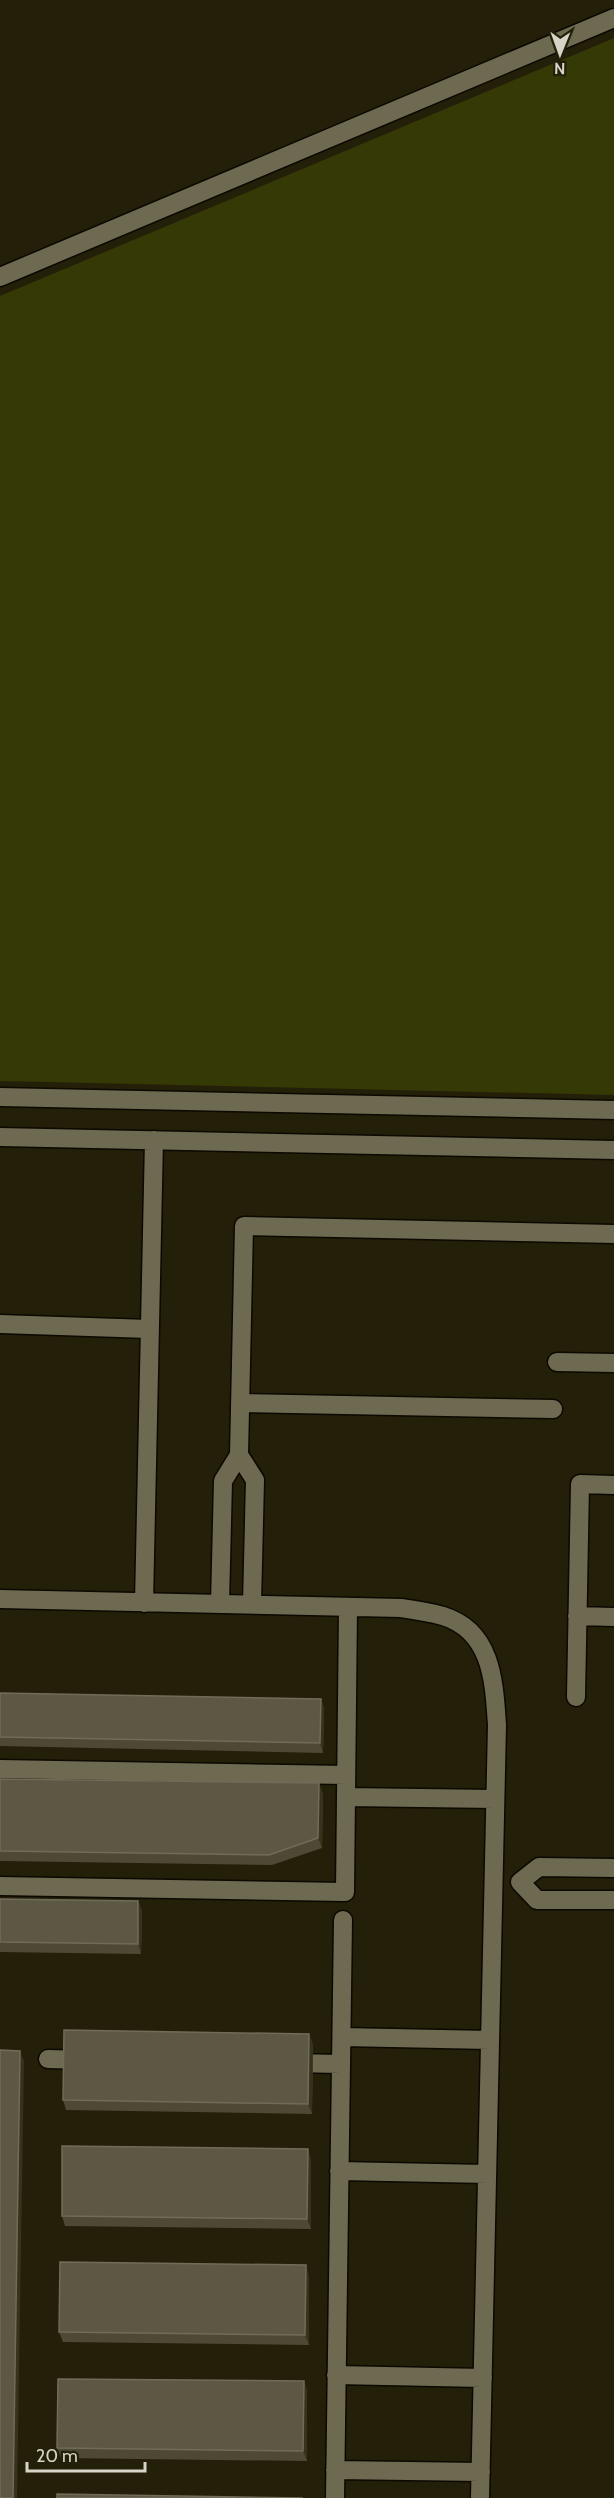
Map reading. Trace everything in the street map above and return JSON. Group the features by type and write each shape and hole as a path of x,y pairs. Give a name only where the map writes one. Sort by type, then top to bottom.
{"main road":[{"path":"0,277 614,18"},
{"path":"0,1096 614,1110"},
{"path":"0,1137 614,1150"},
{"path":"144,1603 154,1140"},
{"path":"220,1604 223,1481 239,1455 244,1226 614,1234"},
{"path":"0,1324 149,1329"},
{"path":"557,1362 614,1363"},
{"path":"240,1403 553,1409"},
{"path":"239,1455 255,1480 252,1604"},
{"path":"576,1697 580,1484 614,1485"},
{"path":"0,1599 401,1608 445,1616 477,1637 494,1675 497,1725 480,2498"},
{"path":"0,1886 345,1892 348,1607"},
{"path":"577,1616 614,1617"},
{"path":"0,1769 346,1775"},
{"path":"346,1797 495,1798"},
{"path":"493,1881 520,1882 539,1867 614,1869"},
{"path":"520,1882 537,1900 614,1900"},
{"path":"335,2498 343,1920"},
{"path":"342,2037 490,2040"},
{"path":"48,2059 101,2060"},
{"path":"273,2062 341,2064"},
{"path":"339,2171 487,2174"},
{"path":"336,2375 483,2378"},
{"path":"335,2470 481,2472"}],"green space":[{"path":"614,38 614,1095 0,1081 0,296"}],"building":[{"path":"0,1693 321,1699 320,1743 0,1737"},
{"path":"0,1779 319,1783 318,1838 269,1855 0,1851"},
{"path":"0,1899 138,1901 138,1944 0,1942"},
{"path":"64,2030 309,2034 308,2104 63,2100"},
{"path":"0,2050 20,2051 13,2498 0,2498"},
{"path":"62,2146 308,2149 307,2219 62,2216"},
{"path":"60,2262 306,2265 305,2335 59,2332"},
{"path":"58,2379 304,2381 303,2451 57,2448"},
{"path":"57,2494 303,2498 57,2498"}]}
